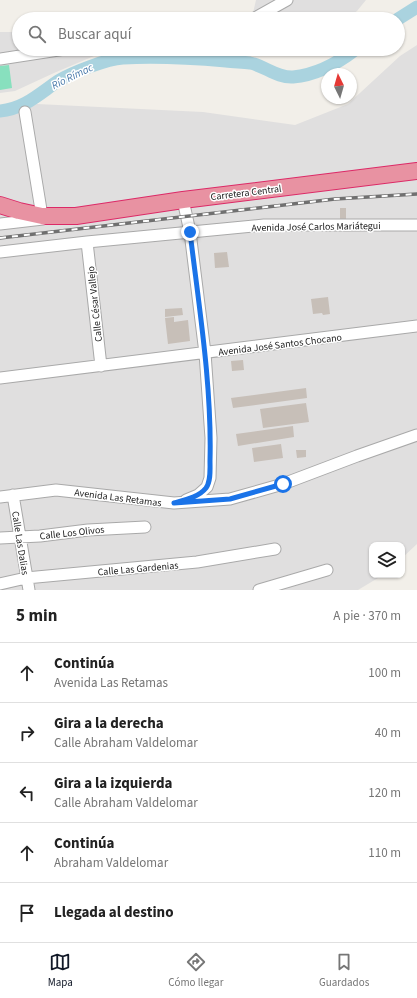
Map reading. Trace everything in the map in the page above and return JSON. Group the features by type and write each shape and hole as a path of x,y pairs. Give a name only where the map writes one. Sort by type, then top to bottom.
{"highway":[{"name":"Carretera Central","path":"0,205 42,216 76,216 183,200 417,171"}],"street":[{"path":"266,12 287,0"},
{"path":"0,59 20,56"},
{"path":"25,112 42,216"},
{"path":"174,503 198,495 207,487 210,478 211,438 205,353 190,232 183,200"},
{"path":"0,224 76,216"},
{"name":"Avenida José Carlos Mariátegui","path":"0,252 264,225 417,225"},
{"name":"Calle César Vallejo","path":"87,242 101,366"},
{"name":"Avenida José Santos Chocano","path":"0,378 417,326"},
{"name":"Avenida Las Retamas","path":"0,497 62,490 174,503 230,499 283,484 417,435"},
{"name":"Calle Las Dalias","path":"13,495 29,590"},
{"name":"Calle Los Olivos","path":"0,538 40,536 88,530 145,527"},
{"name":"Calle Las Gardenias","path":"0,584 26,578 197,562 275,549"},
{"path":"259,590 327,570"}],"shaded area":[{"path":"256,0 366,0 356,12 253,12"},
{"path":"0,32 12,32 12,56 93,56 15,91 0,93"},
{"path":"417,45 417,544 405,555 405,542 369,542 369,578 378,578 358,590 0,590 0,110 37,104 203,112 295,125 348,104 357,104 357,96 400,56 405,56 405,53"}],"green space":[{"path":"9,65 12,88 0,90 0,66"}],"building":[{"path":"340,208 346,208 346,219 340,219"},
{"path":"227,252 229,267 215,268 214,253"},
{"path":"328,297 330,314 313,314 311,299"},
{"path":"182,308 183,315 165,317 165,309"},
{"path":"174,317 174,322 188,320 190,341 168,344 165,318"},
{"path":"243,360 244,370 232,371 231,361"},
{"path":"306,388 307,398 233,408 231,398"},
{"path":"306,403 309,422 263,428 260,409"},
{"path":"293,426 294,437 238,446 236,434"},
{"path":"281,444 283,458 254,462 252,448"},
{"path":"296,450 306,450 306,457 297,458"}],"waterway":[{"name":"Río Rímac","path":"405,15 417,7"},
{"name":"Río Rímac","path":"0,111 9,110 24,104 38,96 58,81 72,74 90,66 116,59 136,57 174,58 250,63 282,76 293,77 310,74 326,68 346,56"}],"railway":[{"path":"0,238 335,199 417,194"}],"route":[{"path":"190,232 205,353 211,438 210,478 207,487 198,495 174,503 230,499 283,484"}]}
